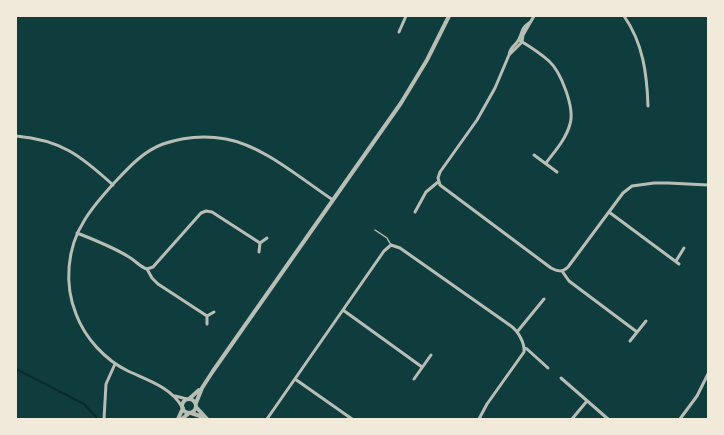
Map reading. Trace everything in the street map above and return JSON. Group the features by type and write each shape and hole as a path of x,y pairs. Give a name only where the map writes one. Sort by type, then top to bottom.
{"street":[{"path":"399,32 406,16"},
{"path":"182,419 194,411 202,388 401,103 427,60 449,16"},
{"path":"520,41 520,33 523,27 529,23 534,16"},
{"path":"624,16 636,37 643,55 648,86 648,106"},
{"path":"415,212 426,192 438,182 442,168 477,120 495,88 510,55 510,50 513,45 520,41"},
{"path":"520,41 550,62 557,71 570,105 572,117 570,125 563,140 546,163"},
{"path":"16,136 34,138 57,144 71,151 82,158 112,185"},
{"path":"207,419 193,400 173,395 155,383 115,364 102,353 87,335 76,315 69,288 69,268 72,247 83,221 112,185 133,163 146,153 163,144 196,137 210,137 242,143 260,151 333,200"},
{"path":"534,155 557,172"},
{"path":"438,182 557,271 562,271 568,268 623,193 632,186 668,183 708,185"},
{"path":"147,269 153,267 202,213 206,211 212,212 260,244"},
{"path":"609,212 680,264"},
{"path":"77,233 131,257 142,267 147,269 158,284 207,316"},
{"path":"259,252 260,244 267,238"},
{"path":"267,419 384,251 391,245 400,248 511,326 517,332 524,348 548,368"},
{"path":"676,261 684,248"},
{"path":"562,271 569,281 637,332"},
{"path":"517,332 544,299"},
{"path":"343,310 422,367"},
{"path":"207,316 214,312"},
{"path":"207,316 207,324"},
{"path":"630,341 646,321"},
{"path":"479,419 487,404 522,355 524,348"},
{"path":"414,379 431,355"},
{"path":"104,419 106,384 115,364"},
{"path":"680,419 697,396 708,374"},
{"path":"560,378 608,419"},
{"path":"295,379 352,419"},
{"path":"178,419 183,402 202,388"},
{"path":"173,395 185,412 207,419"},
{"path":"572,419 587,401"}],"lane":[{"path":"375,230 387,238 391,245"}],"waterway":[{"path":"16,369 84,404 97,418"}]}
